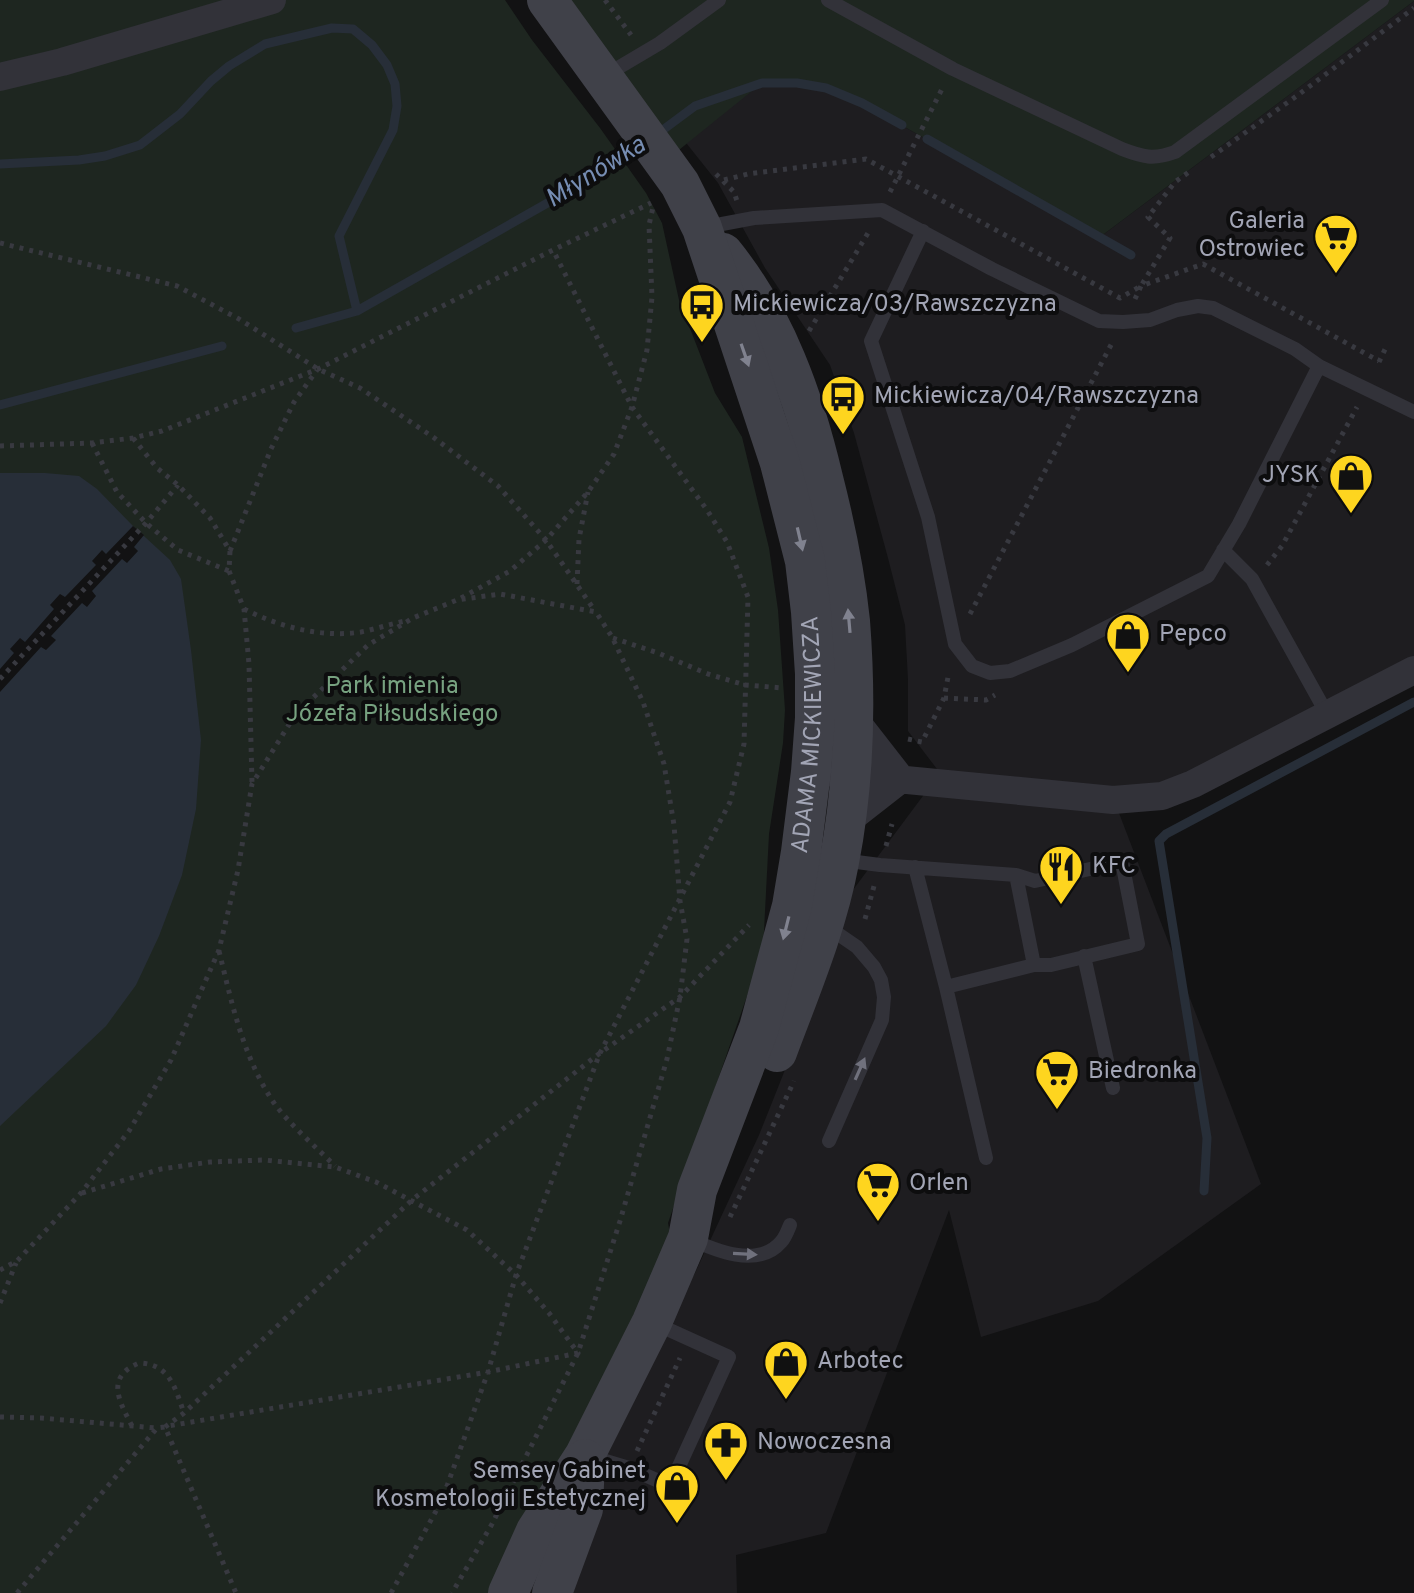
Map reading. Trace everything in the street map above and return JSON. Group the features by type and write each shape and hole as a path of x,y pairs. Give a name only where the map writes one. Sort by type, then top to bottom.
{"street":[{"path":"0,77 62,62 272,0"},
{"name":"ADAMA MICKIEWICZA","path":"508,1593 536,1531 585,1455 652,1322 701,1244 824,924 826,849 811,772 815,674 805,561 780,463 702,228 680,184 547,0"},
{"name":"ADAMA MICKIEWICZA","path":"701,1244 697,1190 759,1028 789,918 826,849 851,774 852,716 848,607 833,521 815,445 791,372 765,314 739,273 702,228"},
{"path":"811,772 1113,800 1162,796 1193,784 1414,670"},
{"name":"ADAMA MICKIEWICZA","path":"852,716 901,779"},
{"path":"826,849 901,779"},
{"name":"ADAMA MICKIEWICZA","path":"552,1593 583,1509 585,1455"}],"lane":[{"path":"602,77 660,43 719,0"},
{"path":"828,0 953,69 1122,149 1158,158 1175,152 1382,0"},
{"path":"702,228 754,218 882,210 992,269 1099,321 1150,320 1177,310 1198,306 1213,308 1295,349 1319,366 1414,412"},
{"path":"923,231 871,341 928,517 955,644 972,666 990,673 1010,671 1072,645 1208,576 1239,524 1319,366"},
{"path":"1223,550 1252,579 1327,714"},
{"path":"826,849 880,865 1016,875 1035,881 1122,862 1138,944 946,987"},
{"path":"915,867 986,1158"},
{"path":"1016,875 1034,965"},
{"path":"824,924 857,947 874,967 881,980 884,997 882,1020 829,1141"},
{"path":"1084,956 1113,1088"},
{"path":"701,1244 738,1255 761,1255 780,1243 790,1225"},
{"path":"585,1455 629,1468 670,1486 729,1357 652,1322"}],"path":[{"path":"605,0 644,53"},
{"path":"1141,286 1170,238 1148,217 1175,182 1414,8"},
{"path":"806,337 882,210 953,69"},
{"path":"0,446 92,443 162,431 318,369 655,201 649,225 652,297 647,350 632,407 614,454 588,492 546,540 510,571 457,600 413,618 360,632 313,633 244,609"},
{"path":"0,243 177,286 239,319 318,369 360,388 498,486 546,540 612,637 643,702 664,764 687,939 680,997 667,1059 578,1353 492,1524 452,1593"},
{"path":"391,1593 442,1500 488,1372 516,1275 600,1053 730,802 744,744 748,597 740,574 727,542 707,510 632,407 553,250"},
{"path":"922,742 944,698 955,644 1123,322"},
{"path":"0,1270 17,1261 81,1193 129,1131 164,1072 219,950 238,870 252,784 249,664 244,609 229,571 230,551 271,449 294,402 318,369"},
{"path":"133,438 157,468 210,518 230,551"},
{"path":"92,443 117,492 146,523 178,550 229,571"},
{"path":"0,679 178,485"},
{"path":"577,584 579,539 588,492"},
{"path":"457,600 500,594 596,612"},
{"path":"252,784 295,715 368,645 413,618"},
{"path":"612,637 745,685 784,688 788,681"},
{"path":"857,947 892,822"},
{"path":"165,1427 184,1413 412,1200 600,1053 680,997 757,917"},
{"path":"219,950 240,1034 253,1068 276,1105 335,1167"},
{"path":"701,1244 796,1077"},
{"path":"81,1193 161,1169 210,1162 264,1160 335,1167 376,1182 467,1230 516,1275 578,1353"},
{"path":"0,1303 17,1261"},
{"path":"629,1468 689,1339"},
{"path":"0,1417 157,1428 488,1372 578,1353"},
{"path":"132,1426 118,1396 118,1383 123,1372 139,1363 156,1365 169,1376 184,1413"},
{"path":"165,1427 236,1593"},
{"path":"17,1593 157,1428"}],"shaded area":[{"path":"1414,1 1414,670 1193,784 1114,800 1261,1184 1098,1301 981,1337 949,1210 826,1533 736,1555 737,1593 552,1593 585,1455 695,1273 775,1095 815,994 841,906 940,773 908,731 905,625 854,433 830,365 765,268 718,183 683,139 762,83 797,83 826,88 862,103 1100,237"},
{"path":"0,473 79,476 97,489 170,560 181,579 201,740 196,809 182,875 136,985 106,1026 0,1126"}],"green space":[{"name":"Park imienia Józefa Piłsudskiego","path":"0,0 505,0 646,193 662,223 679,300 715,393 742,437 769,548 778,610 785,710 769,834 763,950 668,1223 676,1266 508,1593 0,1593"},
{"path":"547,0 1414,1 1100,237 862,103 826,88 797,83 762,83 664,162"}],"pier":[{"path":"133,526 144,535 134,547 138,551 127,563 122,559 92,591 96,596 87,607 82,603 51,636 56,640 46,650 41,647 0,692 0,669 14,653 10,649 20,638 25,642 54,609 50,605 60,594 65,597 96,565 92,561 102,550 106,554"}],"waterway":[{"path":"0,164 79,160 140,145 180,114 229,66 265,44 332,28 353,29 372,45 387,65 395,84 397,106 393,130 339,236 357,311"},
{"name":"Młynówka","path":"656,135 695,106 762,83 797,83 826,88 902,125"},
{"name":"Młynówka","path":"927,139 1131,255"},
{"name":"Młynówka","path":"296,328 357,311 620,162 641,146"},
{"name":"Młynówka","path":"0,405 222,346"},
{"path":"1204,1191 1207,1138 1159,841 1166,834 1414,702"}],"place":[{"name":"Galeria Ostrowiec","path":"1336,275"},
{"name":"Mickiewicza/03/Rawszczyzna","path":"702,344"},
{"name":"Mickiewicza/04/Rawszczyzna","path":"843,436"},
{"name":"JYSK","path":"1351,515"},
{"name":"Pepco","path":"1128,674"},
{"name":"KFC","path":"1061,906"},
{"name":"Biedronka","path":"1057,1111"},
{"name":"Orlen","path":"878,1223"},
{"name":"Arbotec","path":"786,1401"},
{"name":"Nowoczesna","path":"726,1482"},
{"name":"Semsey Gabinet Kosmetologii Estetycznej","path":"677,1525"}]}
